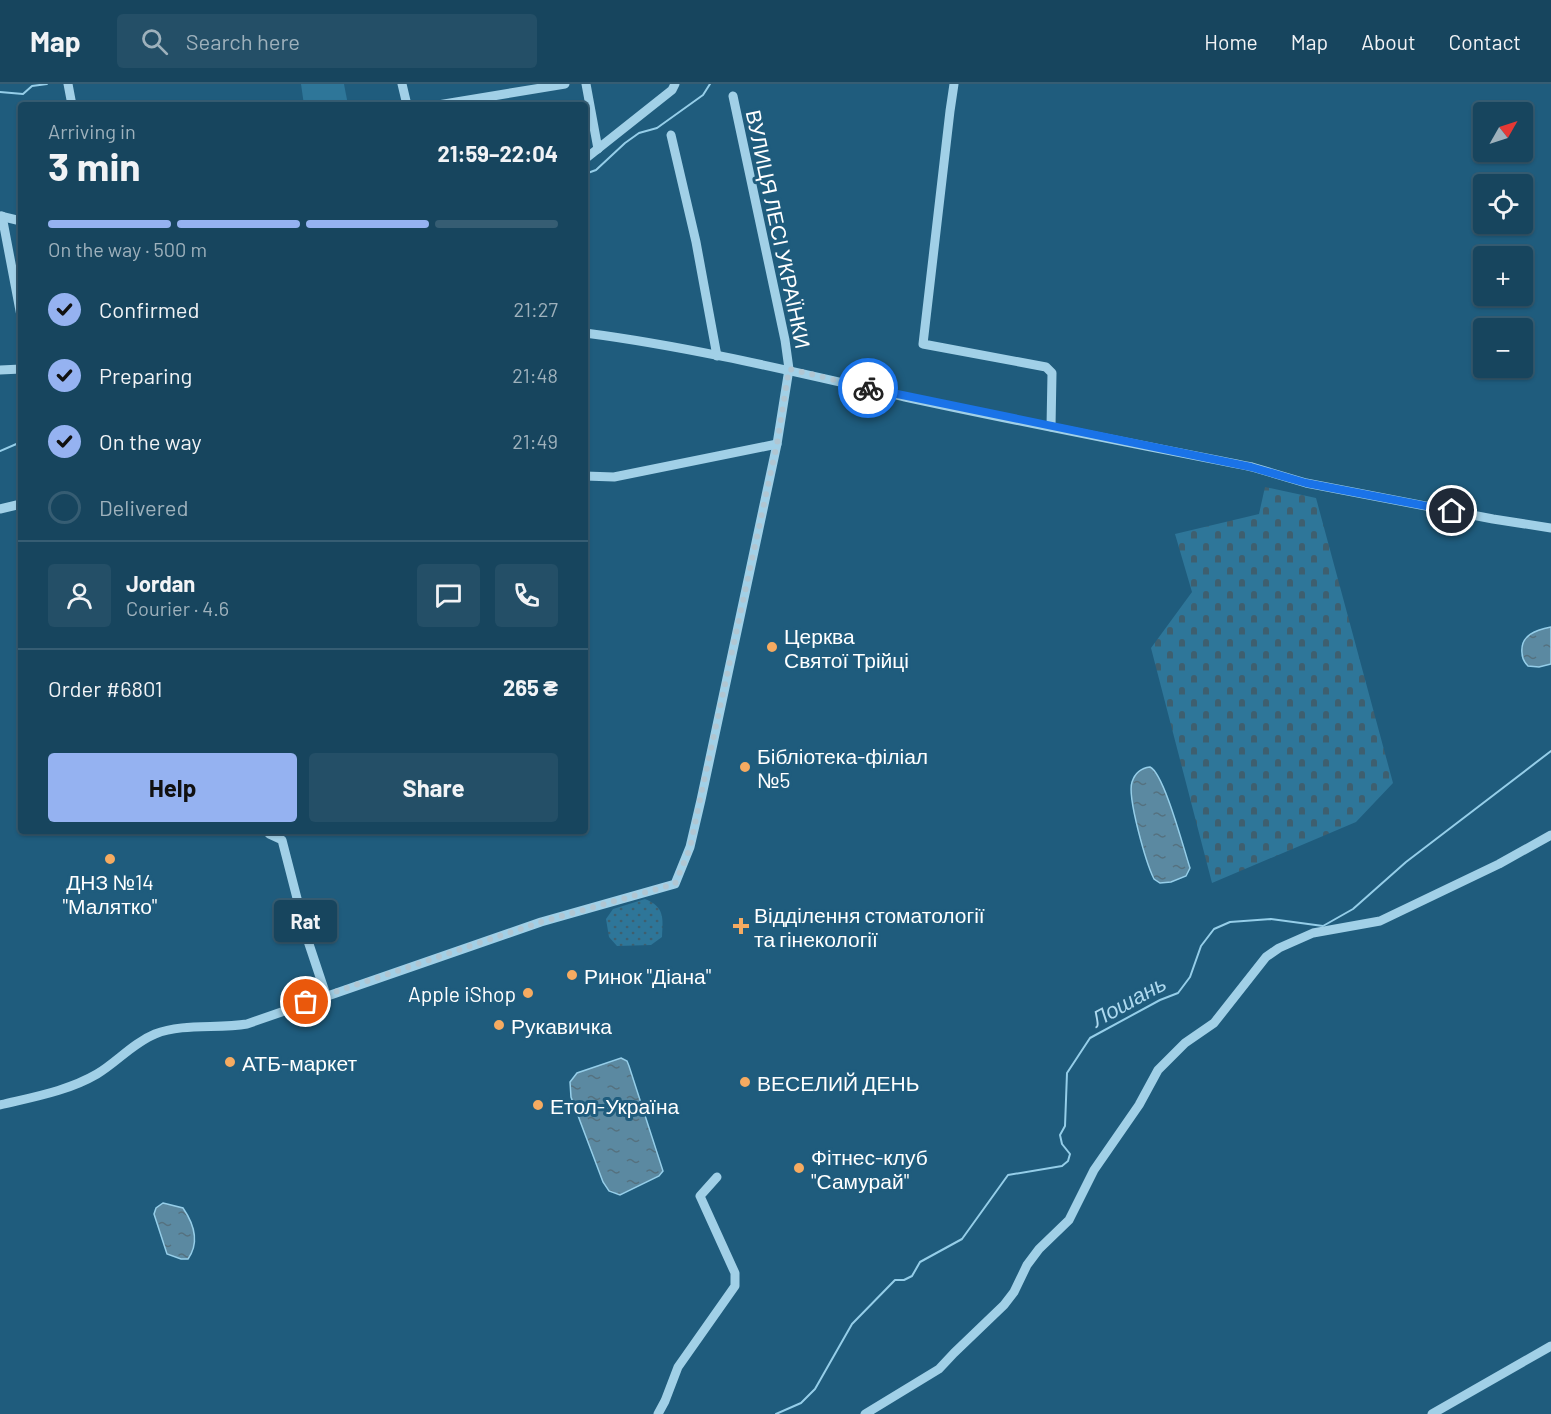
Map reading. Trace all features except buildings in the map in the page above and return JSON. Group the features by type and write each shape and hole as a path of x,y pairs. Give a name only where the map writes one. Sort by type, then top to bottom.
{"street":[{"path":"68,84 71,102"},
{"path":"402,84 406,102"},
{"path":"456,102 565,84"},
{"path":"586,84 598,149"},
{"path":"588,157 672,90 675,84"},
{"path":"954,84 923,344 1050,369 1052,373 1051,427"},
{"name":"ВУЛИЦЯ ЛЕСІ УКРАЇНКИ","path":"326,995 541,922 675,884 694,829 777,444 789,369 786,340 733,96"},
{"path":"671,135 696,242 717,356"},
{"path":"18,220 1,216 18,301"},
{"path":"588,333 643,340 789,369 906,397 1251,467 1306,483 1551,528"},
{"path":"0,370 18,369"},
{"path":"588,476 614,477 777,444"},
{"path":"0,509 18,505"},
{"path":"0,1104 34,1097 76,1084 96,1074 137,1044 154,1035 181,1029 247,1024 326,995 308,941 285,847 282,840 269,834"},
{"path":"865,1414 939,1369 1004,1305 1039,1249 1069,1220 1094,1170 1139,1105 1158,1071 1185,1043 1214,1023 1266,957 1279,948 1313,933 1380,921 1499,864 1551,835"},
{"path":"658,1414 678,1367 735,1286 735,1273 700,1196 717,1177"},
{"path":"1432,1414 1551,1346"}],"green space":[{"path":"301,84 344,84 347,102 304,102"},
{"path":"1265,487 1316,498 1393,783 1356,822 1212,883 1151,648 1192,592 1175,534 1259,514"},
{"path":"326,899 333,926 312,931 306,904"},
{"path":"645,899 652,902 661,914 662,937 651,945 617,946 609,937 606,919 613,909"}],"water":[{"path":"1551,627 1551,664 1539,667 1528,666 1522,657 1522,647 1526,638 1530,634"},
{"path":"1150,767 1155,772 1167,797 1190,868 1186,876 1171,882 1160,883 1154,879 1142,845 1132,801 1131,790 1135,776 1144,768"},
{"path":"621,1058 627,1061 629,1066 663,1171 659,1176 620,1195 609,1191 603,1182 571,1097 570,1082 577,1073"},
{"path":"163,1203 183,1208 190,1220 195,1240 188,1259 167,1254 154,1214 156,1208"}],"waterway":[{"path":"0,92 23,94 32,86 47,84"},
{"path":"588,173 596,170 639,133 657,128 703,95 710,84"},
{"path":"0,451 18,443"},
{"name":"Лошань","path":"776,1414 801,1403 815,1389 852,1324 895,1280 904,1280 912,1276 920,1262 962,1239 1008,1175 1062,1166 1068,1161 1070,1154 1062,1144 1060,1135 1065,1126 1067,1073 1090,1038 1160,1000 1178,993 1190,977 1201,946 1214,929 1230,922 1271,919 1323,926 1353,909 1406,862 1551,751"}],"way so far":[{"path":"306,1002 541,922 675,884 690,848 777,444 789,369 868,388"}],"place":[{"name":"Церква Святої Трійці","path":"772,647"},
{"name":"Бібліотека-філіал №5","path":"745,767"},
{"name":"ДНЗ №14 \"Малятко\"","path":"110,859"},
{"name":"Відділення стоматології та гінекології","path":"741,926"},
{"name":"Ринок \"Діана\"","path":"572,975"},
{"name":"Apple iShop","path":"528,993"},
{"name":"Rat","path":"306,1002"},
{"name":"Рукавичка","path":"499,1025"},
{"name":"АТБ-маркет","path":"230,1062"},
{"name":"ВЕСЕЛИЙ ДЕНЬ","path":"745,1082"},
{"name":"Етол-Україна","path":"538,1105"},
{"name":"Фітнес-клуб \"Самурай\"","path":"799,1168"}],"route":[{"path":"868,388 1251,467 1306,483 1452,511"}]}
